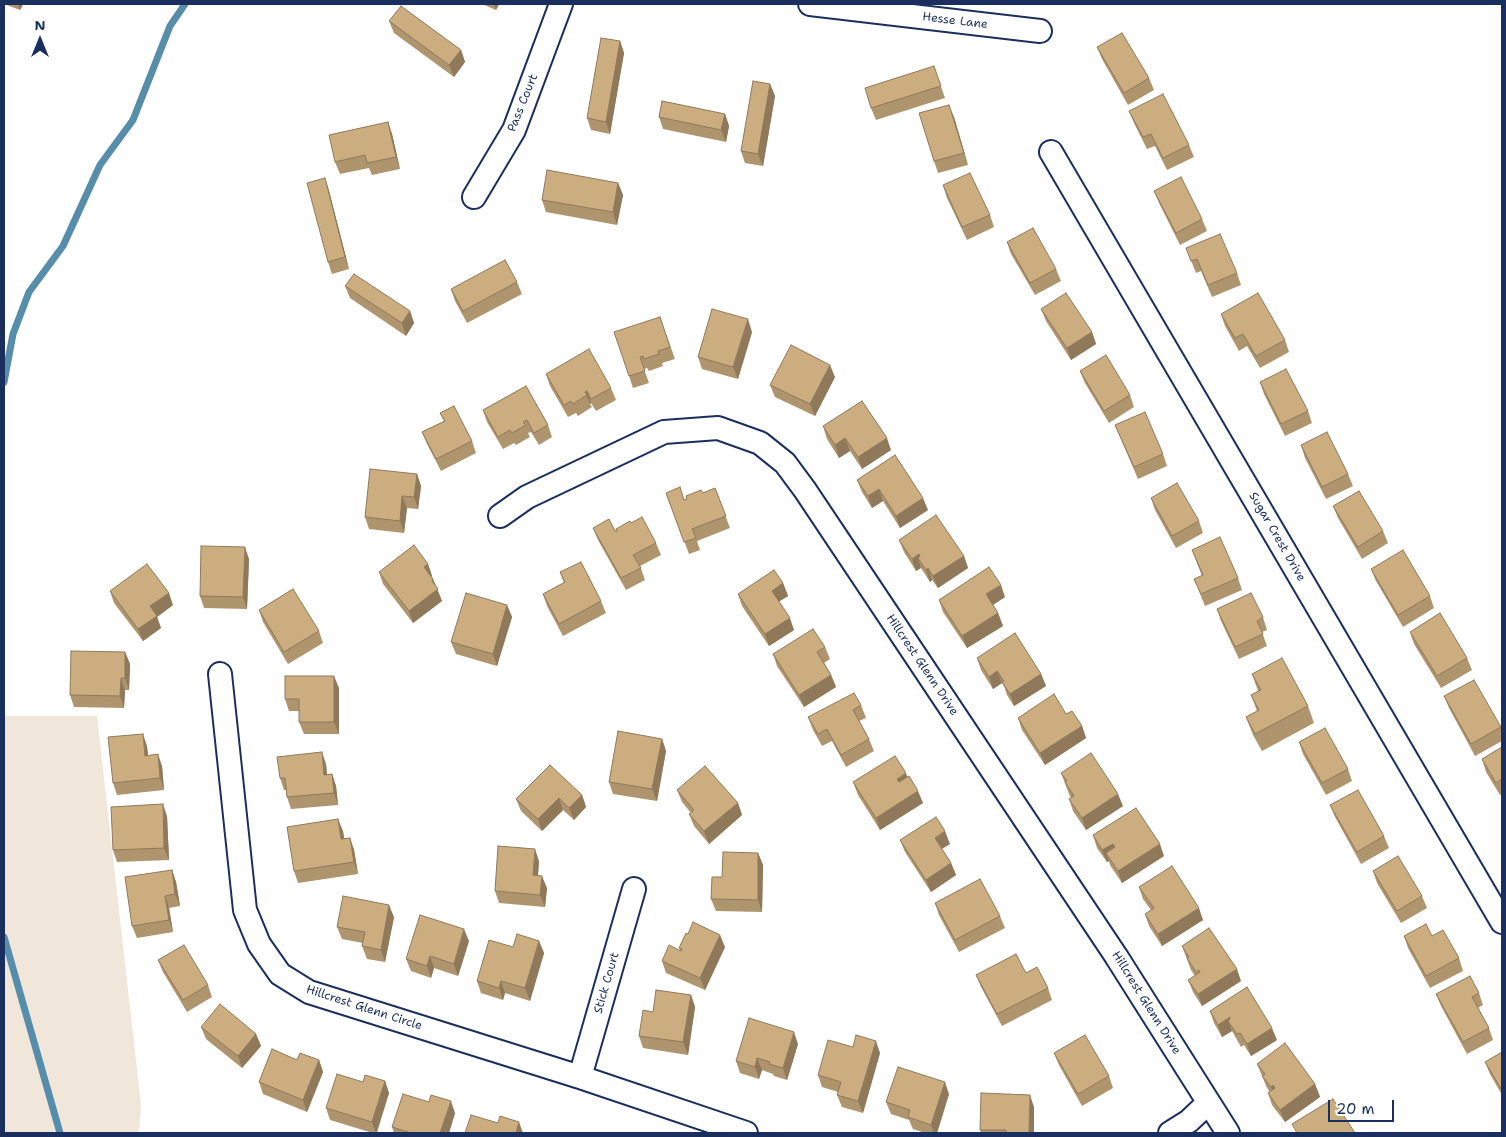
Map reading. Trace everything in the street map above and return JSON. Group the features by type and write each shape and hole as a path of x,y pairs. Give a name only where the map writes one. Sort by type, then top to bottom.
{"street":[{"name":"Pass Court","path":"474,197 514,130 561,4"},
{"name":"Hesse Lane","path":"810,4 1040,31"},
{"name":"Sugar Crest Drive","path":"1052,152 1502,922"},
{"name":"Hillcrest Glenn Drive","path":"500,516 527,497 664,432 718,428 760,442 785,463 1116,956 1228,1133"},
{"name":"Hillcrest Glenn Circle","path":"220,674 245,910 259,944 280,974 309,992 580,1077 746,1133"},
{"name":"Stick Court","path":"580,1077 634,889"},
{"path":"1170,1133 1189,1121 1208,1103"}],"shaded area":[{"path":"4,716 97,716 141,1105 139,1133 4,1133"}],"building":[{"path":"401,6 461,50 449,65 389,21"},
{"path":"1122,33 1149,78 1124,93 1097,47"},
{"path":"601,38 620,41 606,122 587,118"},
{"path":"934,66 941,86 871,108 865,88"},
{"path":"753,81 770,84 758,154 741,151"},
{"path":"1163,94 1189,145 1163,158 1151,134 1143,137 1129,111"},
{"path":"662,101 725,114 721,130 659,117"},
{"path":"949,105 964,153 934,161 919,113"},
{"path":"388,122 396,157 367,163 365,155 335,162 329,135"},
{"path":"547,170 618,183 613,212 542,200"},
{"path":"970,173 990,215 962,227 943,185"},
{"path":"1181,177 1202,219 1176,233 1154,191"},
{"path":"325,178 345,257 328,262 307,183"},
{"path":"1033,228 1056,269 1030,283 1007,242"},
{"path":"1220,234 1237,273 1208,285 1197,259 1191,261 1186,248"},
{"path":"505,260 517,282 463,311 451,289"},
{"path":"354,274 410,311 402,323 345,286"},
{"path":"1066,293 1092,332 1067,348 1041,309"},
{"path":"1258,293 1285,340 1256,356 1243,334 1235,338 1221,314"},
{"path":"712,309 748,319 733,367 698,357"},
{"path":"660,317 670,347 658,351 659,354 644,359 643,356 640,357 645,371 629,376 614,332"},
{"path":"791,345 830,365 810,404 770,385"},
{"path":"589,349 611,388 591,399 587,391 585,392 587,395 573,404 571,401 564,405 546,374"},
{"path":"1106,355 1130,395 1104,411 1080,371"},
{"path":"1286,369 1308,411 1281,424 1260,382"},
{"path":"526,386 548,425 534,433 527,420 523,422 526,425 512,433 510,430 498,437 483,410"},
{"path":"862,401 887,438 858,457 845,438 835,445 823,426"},
{"path":"454,406 472,441 436,459 422,432 445,421 440,413"},
{"path":"1145,412 1163,454 1134,467 1115,425"},
{"path":"1327,432 1348,474 1322,487 1301,445"},
{"path":"895,455 923,498 896,516 879,489 868,496 857,480"},
{"path":"370,469 417,474 414,497 402,496 400,521 365,517"},
{"path":"1177,483 1199,521 1172,536 1151,498"},
{"path":"680,487 684,500 687,499 686,496 701,490 703,493 715,488 726,516 692,529 696,538 684,542 666,493"},
{"path":"1359,491 1383,531 1358,547 1333,506"},
{"path":"936,515 964,556 933,576 928,568 926,570 918,558 919,554 912,559 899,540"},
{"path":"642,517 656,543 633,555 641,568 621,578 593,528 609,519 615,531 617,531 616,529 630,521 631,523"},
{"path":"1220,537 1238,578 1201,594 1194,579 1203,575 1192,550"},
{"path":"414,545 428,564 424,567 438,589 409,611 379,572"},
{"path":"201,546 245,547 243,597 200,596"},
{"path":"1403,550 1430,596 1398,615 1371,569"},
{"path":"581,562 601,601 559,624 543,594 565,582 560,572"},
{"path":"147,564 169,593 150,606 157,616 138,629 110,591"},
{"path":"989,567 1001,585 986,594 998,613 962,636 939,600"},
{"path":"774,570 783,583 772,591 790,618 765,634 738,594"},
{"path":"293,589 319,631 284,652 259,610"},
{"path":"466,593 507,605 493,654 451,642"},
{"path":"1251,593 1263,617 1257,621 1263,634 1235,647 1217,609"},
{"path":"1440,613 1467,658 1437,676 1410,632"},
{"path":"813,629 825,647 817,652 831,675 799,695 773,654"},
{"path":"1015,633 1041,674 1010,694 997,671 989,677 977,658"},
{"path":"71,651 125,652 125,678 121,678 120,696 70,695"},
{"path":"1282,658 1308,706 1255,734 1246,717 1259,710 1251,695 1261,690 1252,674"},
{"path":"285,676 334,676 334,722 299,722 299,699 285,699"},
{"path":"1474,680 1501,727 1471,744 1444,696"},
{"path":"854,693 861,705 853,710 869,739 841,755 827,729 818,734 808,717"},
{"path":"1054,694 1066,714 1072,711 1082,726 1040,753 1018,718"},
{"path":"1325,728 1348,769 1322,783 1299,742"},
{"path":"618,731 662,739 652,789 609,782"},
{"path":"143,734 145,756 158,754 160,778 113,783 108,737"},
{"path":"1502,747 1502,779 1496,783 1482,759"},
{"path":"322,752 324,775 332,774 334,793 287,797 285,778 280,778 277,757"},
{"path":"1091,753 1118,794 1082,818 1069,799 1074,796 1061,773"},
{"path":"895,756 906,773 897,779 899,782 909,776 918,791 876,818 853,782"},
{"path":"550,765 582,795 569,808 559,798 538,819 516,799"},
{"path":"705,766 738,803 704,831 689,814 694,810 677,790"},
{"path":"1358,790 1384,836 1357,852 1330,805"},
{"path":"163,804 164,848 113,850 111,807"},
{"path":"1136,808 1160,844 1118,871 1106,853 1115,847 1113,844 1102,850 1093,835"},
{"path":"936,817 945,831 935,838 951,863 926,880 900,840"},
{"path":"338,819 341,839 350,838 354,862 294,871 287,827"},
{"path":"498,846 535,849 533,875 542,876 540,895 495,891"},
{"path":"723,852 758,853 758,900 711,899 712,877 722,877"},
{"path":"1398,856 1422,896 1397,911 1373,871"},
{"path":"1172,866 1199,908 1158,934 1145,914 1154,908 1139,887"},
{"path":"172,870 175,894 165,896 169,920 132,926 125,877"},
{"path":"980,879 1000,916 955,940 935,903"},
{"path":"343,896 389,905 381,950 362,946 365,932 337,927"},
{"path":"420,915 464,929 454,964 430,956 427,966 406,959"},
{"path":"693,922 720,935 700,978 662,961 669,945 681,951 682,949 679,948"},
{"path":"1426,924 1432,936 1443,930 1459,958 1426,976 1404,936"},
{"path":"1209,928 1237,969 1198,994 1188,980 1200,972 1199,970 1196,972 1182,946"},
{"path":"517,934 539,941 525,988 501,981 499,988 477,981 489,940 513,947"},
{"path":"184,945 208,985 183,1000 158,960"},
{"path":"1016,954 1026,973 1037,967 1048,988 997,1014 976,975"},
{"path":"1470,976 1479,993 1472,997 1489,1028 1463,1042 1436,994"},
{"path":"1247,987 1272,1028 1247,1044 1240,1033 1237,1034 1228,1021 1230,1017 1218,1025 1210,1011"},
{"path":"656,990 691,995 683,1042 639,1036 643,1010 653,1012"},
{"path":"220,1004 256,1034 238,1056 201,1027"},
{"path":"749,1018 794,1032 783,1068 757,1058 755,1067 736,1061"},
{"path":"856,1035 876,1041 858,1101 837,1095 841,1082 818,1075 828,1040 853,1047"},
{"path":"1085,1035 1109,1076 1078,1094 1054,1053"},
{"path":"1285,1043 1315,1084 1280,1110 1268,1093 1275,1088 1273,1085 1271,1087 1262,1076 1265,1074 1257,1064"},
{"path":"272,1049 297,1060 300,1053 319,1060 303,1100 259,1082"},
{"path":"1502,1052 1502,1090 1485,1062"},
{"path":"898,1067 945,1082 931,1125 908,1117 910,1110 886,1102"},
{"path":"337,1074 363,1082 365,1075 385,1081 372,1122 326,1108"},
{"path":"981,1093 1030,1095 1029,1133 1006,1133 1006,1130 980,1130"},
{"path":"403,1094 429,1102 431,1095 451,1101 440,1133 411,1133 392,1127"},
{"path":"1333,1099 1355,1133 1297,1133 1292,1124"},
{"path":"471,1115 498,1123 500,1116 519,1122 516,1133 465,1133"}],"waterway":[{"path":"4,382 13,334 29,292 63,246 100,165 133,120 170,26 185,4"},
{"path":"4,937 60,1133"}]}
